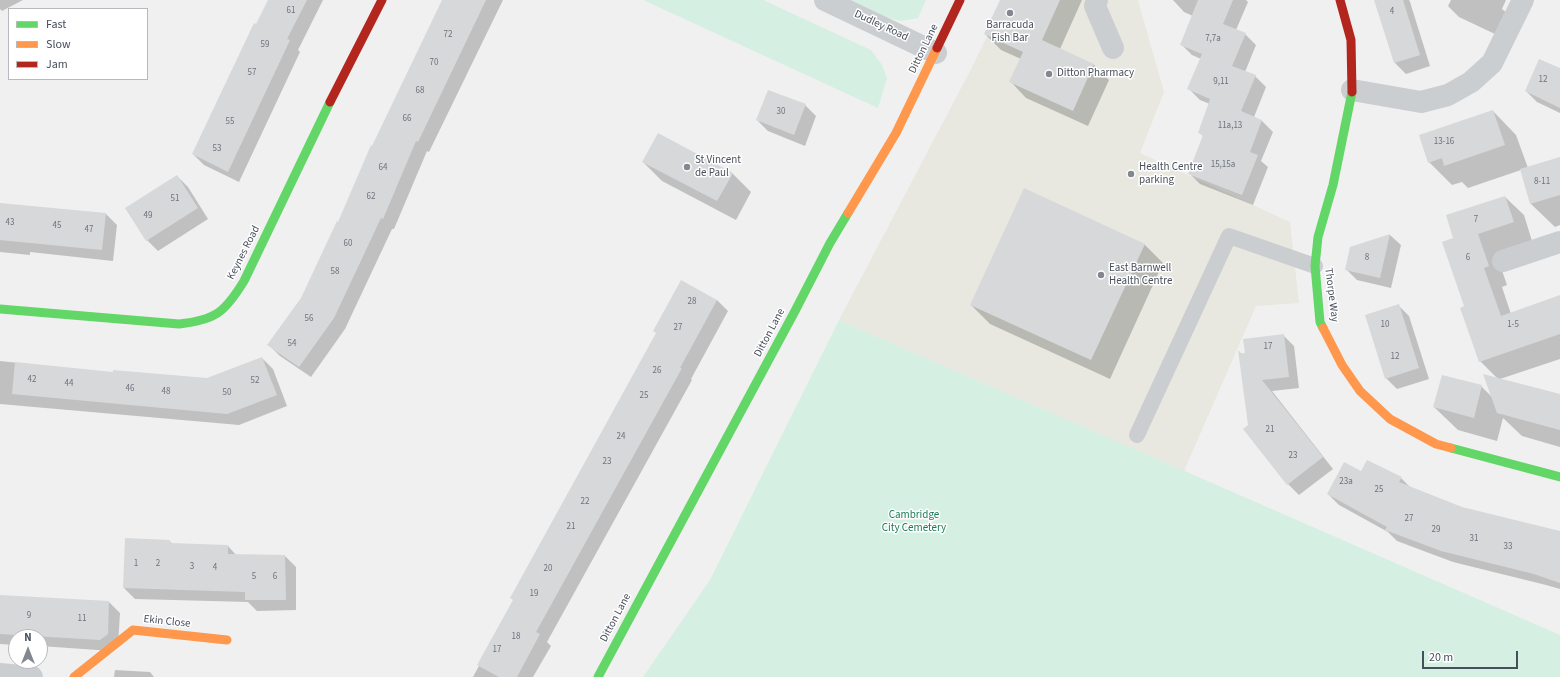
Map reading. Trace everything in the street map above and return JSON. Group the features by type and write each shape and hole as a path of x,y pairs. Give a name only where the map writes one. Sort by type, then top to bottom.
{"street":[{"name":"Keynes Road","path":"0,309 179,324 198,322 215,315 231,302 244,281 316,129 382,0"},
{"name":"Dudley Road","path":"825,0 936,52"},
{"name":"Ditton Lane","path":"598,677 830,243 896,133 960,0"},
{"path":"1097,0 1095,6 1113,48"},
{"name":"Thorpe Way","path":"1340,0 1350,40 1352,90 1333,185 1318,237 1315,266 1320,322 1342,365 1360,391 1390,419 1436,444 1560,476"},
{"path":"1352,90 1421,102 1448,95 1471,82 1492,63 1523,0"},
{"path":"1503,261 1560,242"},
{"name":"Ekin Close","path":"74,677 133,630 227,640"},
{"path":"0,674 32,677"}],"lane":[{"path":"1137,435 1229,236 1315,266"}],"shaded area":[{"path":"1005,0 1138,0 1164,92 1140,153 1290,222 1299,303 1256,306 1184,471 839,320 970,71"}],"green space":[{"path":"643,0 763,0 871,50 882,65 887,78 878,108"},
{"path":"849,0 926,0 918,18 901,21 884,17"},
{"name":"Cambridge City Cemetery","path":"839,320 1560,635 1560,677 643,677 710,580"}],"building":[{"path":"268,0 307,0 287,39 290,40 228,172 192,154 254,23 256,24"},
{"path":"442,0 486,0 418,142 416,141 383,219 381,218 334,318 299,367 267,345 301,298 337,221 338,222 371,145 372,146"},
{"path":"1000,0 1060,0 1042,40 1094,64 1073,111 1009,82 1023,52 984,34"},
{"path":"1198,0 1233,0 1223,24 1246,33 1232,66 1256,75 1241,111 1262,120 1250,152 1258,155 1242,195 1188,174 1203,135 1198,133 1210,99 1187,89 1202,54 1180,45"},
{"path":"1374,0 1403,0 1420,55 1394,63"},
{"path":"1539,59 1560,68 1560,108 1525,91"},
{"path":"768,90 806,104 794,135 756,120"},
{"path":"1493,110 1505,145 1444,166 1442,158 1428,163 1419,135"},
{"name":"St Vincent de Paul","path":"658,133 733,173 717,201 642,162"},
{"path":"1560,157 1560,195 1530,204 1520,169"},
{"path":"177,175 198,208 146,241 125,208"},
{"name":"East Barnwell Health Centre","path":"1024,188 1145,244 1091,360 970,305"},
{"path":"1505,196 1514,222 1478,234 1489,266 1484,268 1501,316 1560,295 1560,334 1479,362 1460,308 1464,306 1442,242 1453,238 1446,215"},
{"path":"0,203 106,213 102,250 0,240"},
{"path":"1390,234 1380,278 1345,270 1350,247"},
{"path":"681,280 717,300 680,368 682,368 536,632 540,634 517,677 499,677 477,665 513,600 510,598 656,333 653,331"},
{"path":"1399,304 1419,368 1385,379 1365,315"},
{"path":"1284,334 1289,377 1262,380 1323,457 1287,485 1243,429 1248,425 1238,350 1241,353 1245,353 1243,339"},
{"path":"262,357 277,395 227,414 12,394 15,362 113,372 113,370 207,378"},
{"path":"1483,374 1560,394 1560,430 1497,413"},
{"path":"1442,375 1482,385 1474,418 1433,407"},
{"path":"1367,460 1402,477 1399,482 1462,507 1560,531 1560,583 1534,574 1441,551 1385,530 1387,527 1327,494 1344,462 1361,471"},
{"path":"125,538 170,540 170,543 228,545 228,554 285,555 286,600 245,600 245,592 123,588"},
{"path":"0,595 109,601 108,634 100,640 48,637 48,629 8,629 8,634 0,634"}],"traffic: fast":[{"path":"1323,328 1320,322 1315,266 1318,237 1333,185 1352,92"},
{"path":"0,309 179,324 202,320 218,313 231,300 244,281 330,102"},
{"path":"598,677 830,243 848,213"},
{"path":"1451,448 1560,477"}],"traffic: slow":[{"path":"848,213 896,133 937,48"},
{"path":"1323,328 1342,365 1360,391 1390,419 1436,444 1451,448"},
{"path":"74,677 133,630 227,640"}],"traffic: jam":[{"path":"330,102 382,0"},
{"path":"937,48 960,0"},
{"path":"1340,0 1351,40 1352,92"}],"place":[{"name":"Barracuda Fish Bar","path":"1010,13"},
{"name":"Ditton Pharmacy","path":"1049,74"},
{"name":"St Vincent de Paul","path":"687,167"},
{"name":"Health Centre parking","path":"1131,174"},
{"name":"East Barnwell Health Centre","path":"1101,275"}]}
